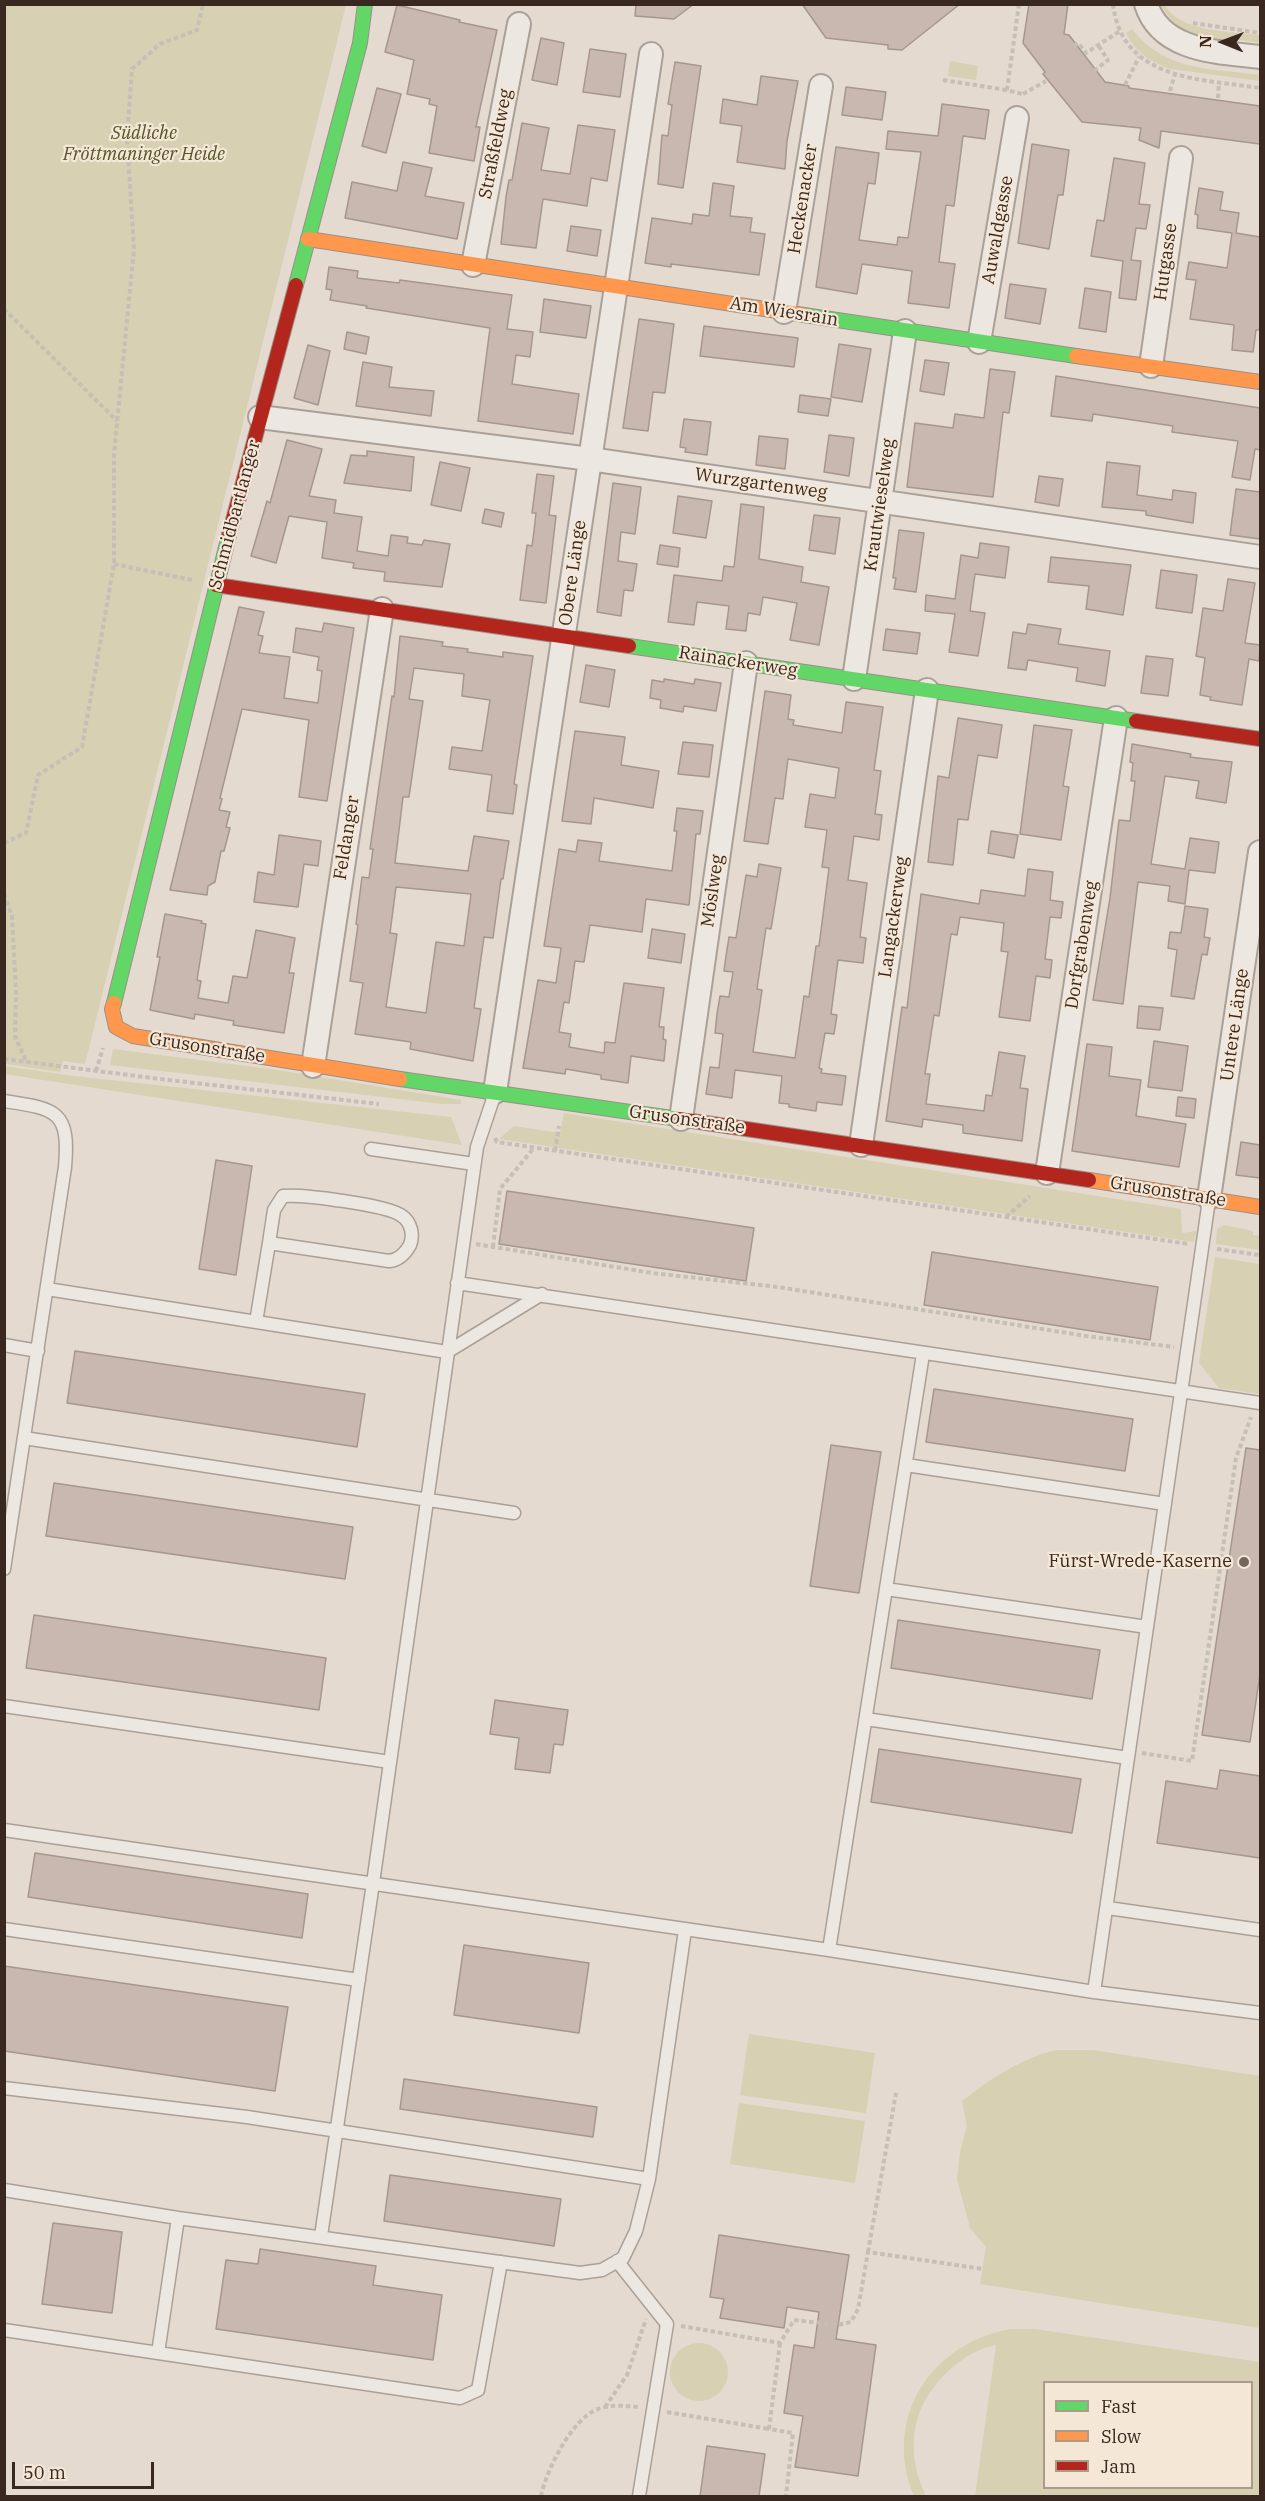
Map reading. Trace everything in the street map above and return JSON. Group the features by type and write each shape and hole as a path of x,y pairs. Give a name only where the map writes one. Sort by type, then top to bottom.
{"street":[{"name":"Schmidbartlanger","path":"116,1027 112,1009 216,585 360,43 365,4"},
{"path":"1146,4 1156,25 1169,36 1195,48 1260,57"},
{"name":"Straßfeldweg","path":"473,265 519,24"},
{"name":"Obere Länge","path":"495,1092 651,54"},
{"name":"Heckenacker","path":"784,312 821,86"},
{"name":"Auwaldgasse","path":"979,342 1019,109"},
{"name":"Hutgasse","path":"1152,366 1181,158"},
{"name":"Am Wiesrain","path":"308,239 905,332 1260,382"},
{"name":"Krautwieselweg","path":"854,679 905,332"},
{"name":"Wurzgartenweg","path":"260,417 590,459 1260,557"},
{"name":"Rainackerweg","path":"216,585 1260,739"},
{"name":"Feldanger","path":"313,1066 382,609"},
{"name":"Möslweg","path":"681,1119 746,663"},
{"name":"Langackerweg","path":"861,1144 927,690"},
{"name":"Dorfgrabenweg","path":"1047,1173 1116,718"},
{"name":"Untere Länge","path":"1209,1198 1260,852"},
{"name":"Grusonstraße","path":"116,1027 132,1036 155,1041 313,1066 861,1144 1260,1207"}],"lane":[{"path":"321,2236 474,1164 477,1147 495,1092"},
{"path":"4,1101 41,1107 56,1114 64,1127 67,1141 38,1351 4,1569"},
{"path":"371,1149 474,1164"},
{"path":"256,1322 274,1210 283,1196 381,1208 403,1216 412,1231 412,1239 405,1252 396,1260 389,1262 269,1243"},
{"path":"1095,1992 1209,1198"},
{"path":"457,1283 1258,1403"},
{"path":"47,1289 447,1352 542,1294"},
{"path":"4,1345 38,1351"},
{"path":"829,1950 923,1354"},
{"path":"24,1438 514,1513"},
{"path":"906,1465 1165,1504"},
{"path":"886,1589 1147,1627"},
{"path":"4,1706 390,1762"},
{"path":"866,1719 1129,1754"},
{"path":"4,1830 829,1950 1095,1992 1260,2013"},
{"path":"1108,1908 1260,1930"},
{"path":"4,1929 359,1980"},
{"path":"4,2190 178,2218 580,2273 602,2270 623,2258 636,2231 649,2179 685,1930"},
{"path":"4,2088 247,2117 649,2179"},
{"path":"158,2353 178,2218"},
{"path":"616,2261 667,2324 639,2496"},
{"path":"4,2330 460,2398 478,2390 501,2262"}],"path":[{"path":"4,843 26,832 38,775 82,747 114,564 114,454 134,249 127,138 132,69 160,44 197,30 203,4"},
{"path":"1007,90 1019,4"},
{"path":"1185,20 1196,24 1260,33"},
{"path":"1074,46 1078,43 1086,52 1120,31"},
{"path":"1094,71 1108,60 1098,45"},
{"path":"1125,85 1139,57"},
{"path":"1170,91 1175,74"},
{"path":"943,80 1022,94 1046,81"},
{"path":"1218,98 1219,82"},
{"path":"1019,109 1022,94"},
{"path":"4,309 117,421"},
{"path":"114,564 216,585"},
{"path":"4,894 12,916 16,993 15,1036 26,1062"},
{"path":"4,1059 386,1104"},
{"path":"486,1118 497,1142 1260,1255"},
{"path":"493,1247 500,1189 534,1148"},
{"path":"463,1242 652,1273 778,1287 1086,1335 1187,1348"},
{"path":"1129,1754 1192,1761 1236,1458 1258,1403"},
{"path":"786,2496 793,2433 770,2429 780,2343 794,2320 838,2325 851,2322 858,2310 896,2093"},
{"path":"868,2252 983,2269"},
{"path":"605,2408 627,2375 650,2303"},
{"path":"667,2324 780,2343"}],"green space":[{"name":"Südliche Fröttmaninger Heide","path":"5,5 346,5 85,1064 63,1061 60,1072 5,1064"},
{"path":"1161,5 1165,5 1182,21 1194,26 1260,35 1260,43 1227,38 1221,44 1203,38 1186,31 1172,21"},
{"path":"1132,29 1145,43 1174,61 1207,69 1260,75 1260,81 1170,69 1150,60 1134,46 1126,33"},
{"path":"950,61 978,66 976,80 948,76"},
{"path":"113,1049 278,1070 461,1100 461,1104 442,1104 110,1065"},
{"path":"4,1066 74,1076 451,1117 462,1145 5,1074"},
{"path":"564,1113 1181,1209 1182,1233 1196,1231 1194,1242 499,1139 514,1126 560,1133"},
{"path":"1224,1225 1253,1231 1253,1235 1260,1236 1260,1250 1216,1244 1217,1229"},
{"path":"1215,1257 1260,1264 1260,1394 1219,1388 1199,1363"},
{"path":"749,2034 875,2053 866,2113 740,2095"},
{"path":"1057,2050 1093,2050 1260,2076 1260,2328 980,2284 986,2247 970,2228 957,2179 960,2152 967,2126 962,2101 1007,2070 1044,2053"},
{"path":"739,2103 865,2121 855,2183 730,2164"},
{"path":"1011,2329 1035,2329 1260,2362 1260,2496 975,2496 996,2345 979,2350 959,2362 929,2394 916,2426 914,2443 919,2478 926,2496 914,2496 906,2467 904,2439 909,2413 920,2389 936,2368 957,2350 982,2337"},
{"path":"699,2343 715,2348 723,2356 728,2372 723,2388 715,2396 699,2401 683,2396 675,2388 670,2372 675,2356 683,2348"}],"building":[{"path":"636,4 694,4 674,19 635,16"},
{"path":"802,4 960,4 902,50 888,49 888,45 826,38"},
{"path":"1029,4 1068,4 1064,34 1069,35 1105,82 1129,86 1129,88 1260,106 1260,144 1161,131 1159,148 1139,140 1141,128 1082,122 1043,74 1045,72 1023,43"},
{"path":"397,5 497,30 476,127 480,127 474,161 429,153 437,106 429,104 430,99 407,94 414,60 385,52"},
{"path":"541,38 564,43 557,85 532,80"},
{"path":"590,49 626,54 620,97 583,92"},
{"path":"675,62 701,66 683,188 658,184 662,135 668,136 672,105 668,104"},
{"path":"761,76 798,81 787,141 785,169 737,162 742,126 720,123 723,99 757,105"},
{"path":"846,87 886,92 882,120 842,115"},
{"path":"377,88 401,94 386,153 362,146"},
{"path":"942,104 989,110 985,139 963,136 954,206 946,205 939,262 955,264 949,308 908,303 912,271 862,264 857,294 816,287 836,147 879,153 875,184 868,183 859,240 897,245 898,237 908,238 921,152 886,149 888,131 938,136"},
{"path":"522,123 549,128 541,170 570,174 578,125 615,130 607,181 591,178 587,206 543,199 536,248 501,244 506,197 509,180 512,180"},
{"path":"1032,144 1069,150 1063,195 1058,195 1049,249 1018,243"},
{"path":"1114,158 1145,163 1139,204 1150,205 1146,229 1136,228 1131,260 1141,261 1136,300 1119,298 1123,261 1091,256 1097,220 1104,221"},
{"path":"403,162 432,168 425,196 464,203 457,239 345,218 352,182 397,191"},
{"path":"713,183 734,186 730,216 752,218 750,232 765,234 759,275 645,263 652,218 692,224 693,214 709,216"},
{"path":"1199,188 1223,192 1220,210 1239,213 1236,233 1260,237 1260,330 1256,330 1253,352 1232,350 1234,325 1190,319 1196,280 1186,279 1189,262 1227,268 1232,233 1197,228 1198,215 1195,214"},
{"path":"571,226 601,230 597,256 567,251"},
{"path":"329,267 358,271 357,278 399,283 400,280 512,295 507,329 533,332 530,357 516,355 512,384 579,394 573,434 478,421 490,328 330,300 332,290 326,289"},
{"path":"1010,284 1046,289 1040,324 1005,318"},
{"path":"1085,288 1111,292 1106,332 1079,328"},
{"path":"544,299 591,306 586,338 540,332"},
{"path":"639,319 674,324 665,393 653,392 648,431 623,428"},
{"path":"704,326 798,338 794,367 700,356"},
{"path":"347,332 369,337 366,354 344,349"},
{"path":"839,344 871,349 862,402 831,397"},
{"path":"308,345 330,351 318,405 294,398"},
{"path":"925,360 949,363 944,395 920,391"},
{"path":"363,362 392,367 389,387 434,391 431,416 356,406"},
{"path":"990,369 1015,372 1009,413 1003,412 993,497 907,487 915,423 953,428 955,414 984,418"},
{"path":"1056,376 1260,408 1260,450 1255,449 1250,480 1232,477 1238,441 1172,432 1173,426 1093,414 1092,421 1051,416"},
{"path":"800,395 831,399 828,416 798,412"},
{"path":"684,419 711,422 707,455 685,452 686,448 680,447"},
{"path":"829,435 854,438 849,476 824,472"},
{"path":"759,436 788,439 785,469 756,465"},
{"path":"287,440 322,449 309,496 336,500 334,513 362,517 357,551 388,556 391,535 408,537 407,543 422,545 424,540 450,544 442,587 384,581 385,572 353,568 354,563 322,558 327,522 289,516 276,563 251,556 267,501 270,503"},
{"path":"367,451 414,457 411,491 344,483 351,455 367,456"},
{"path":"440,462 470,468 461,511 431,505"},
{"path":"1107,462 1140,466 1137,495 1172,500 1173,490 1196,493 1193,523 1146,515 1146,511 1102,507"},
{"path":"537,474 554,476 549,515 556,516 546,603 520,600 527,545 532,546 536,513 532,513"},
{"path":"1039,476 1063,479 1059,506 1035,502"},
{"path":"613,483 641,487 635,534 621,532 618,561 637,564 633,591 624,590 621,616 597,612"},
{"path":"1236,489 1260,492 1260,539 1230,535"},
{"path":"678,496 712,501 706,538 673,533"},
{"path":"741,504 764,507 759,559 803,567 801,582 829,587 819,645 790,640 797,603 763,597 760,615 748,613 746,631 726,629 729,606 697,602 694,625 668,622 674,575 722,581 724,566 734,567"},
{"path":"485,509 504,513 501,527 482,523"},
{"path":"814,515 840,518 835,554 809,550"},
{"path":"899,530 924,533 916,592 894,589 896,578 893,578"},
{"path":"980,543 1009,547 1005,578 975,574 970,611 985,613 978,656 949,652 955,614 925,611 926,595 955,599 961,555 978,558"},
{"path":"660,545 680,548 678,567 657,564"},
{"path":"1051,557 1131,565 1123,615 1086,609 1089,586 1048,582"},
{"path":"1161,570 1197,575 1192,613 1156,608"},
{"path":"1228,579 1255,583 1245,643 1260,645 1259,661 1249,659 1242,705 1210,700 1211,697 1200,695 1205,658 1196,656 1203,608 1223,611"},
{"path":"239,607 264,612 258,635 263,636 259,653 290,657 284,698 318,703 322,671 317,670 319,657 293,652 296,628 322,632 324,623 354,628 327,801 299,797 309,720 242,709 220,798 222,799 219,810 230,812 226,827 230,828 224,851 221,851 215,882 208,886 207,895 170,890"},
{"path":"1028,624 1061,629 1058,644 1110,651 1105,686 1076,681 1078,668 1028,660 1026,670 1008,668 1013,632 1026,634"},
{"path":"886,629 920,633 917,654 883,650"},
{"path":"400,636 443,642 442,646 468,649 467,652 503,657 503,652 533,656 514,784 517,785 513,814 487,811 492,775 449,769 452,747 482,751 490,700 462,696 464,674 414,668 409,699 423,701 409,797 403,797 395,863 468,871 474,836 509,841 493,938 484,937 474,1008 481,1009 473,1061 410,1049 411,1042 355,1034 363,983 350,981 358,925 356,924 362,877 369,878 373,849 370,849 392,696 394,697","holes":["396,887 471,894 464,946 436,942 426,1013 386,1007 397,934 390,933"]},
{"path":"1146,656 1173,659 1168,696 1141,693"},
{"path":"586,665 615,670 609,707 580,702"},
{"path":"664,679 694,684 695,679 721,683 716,711 684,706 683,712 660,708 661,700 650,698 652,680 664,682"},
{"path":"765,691 791,695 788,719 794,720 793,725 842,733 846,702 883,707 874,770 881,771 875,814 882,815 879,840 854,836 848,880 867,883 860,937 866,938 863,963 838,960 831,1014 837,1015 834,1034 825,1033 819,1068 822,1069 821,1073 846,1076 842,1105 817,1102 816,1111 779,1103 782,1076 735,1070 732,1098 706,1094 710,1067 719,1068 723,1034 715,1033 717,1014 720,996 729,997 733,972 724,971 726,956 729,937 736,938 746,875 757,877 759,864 781,868 771,929 766,928 757,989 762,990 753,1052 795,1058 804,996 809,997 816,946 819,946 829,868 822,867 827,830 805,827 810,794 835,798 839,768 788,759 783,799 775,798 768,844 744,841"},
{"path":"958,718 1002,725 997,758 978,755 968,820 958,819 953,865 928,862 938,776 949,778"},
{"path":"1034,725 1072,730 1063,786 1069,787 1061,840 1020,834"},
{"path":"575,731 625,737 621,765 659,771 653,808 594,798 591,824 562,821"},
{"path":"683,742 713,745 709,777 678,774"},
{"path":"1132,744 1191,754 1190,757 1232,762 1226,803 1196,798 1199,781 1165,776 1151,864 1185,869 1190,838 1219,842 1215,873 1189,870 1185,904 1168,901 1170,886 1138,882 1123,1004 1093,1000 1110,898 1119,820 1130,821 1135,781 1131,781"},
{"path":"677,808 703,811 700,834 696,834 689,905 646,899 642,932 590,925 584,962 575,961 569,1003 564,1002 559,1032 571,1034 569,1047 604,1053 605,1042 615,1043 624,983 664,988 659,1027 664,1027 663,1039 666,1040 664,1061 631,1056 628,1083 601,1079 601,1075 566,1069 565,1074 523,1068 538,980 556,983 561,948 544,946 559,849 576,852 578,840 602,843 599,861 672,871 677,831 674,831"},
{"path":"991,831 1018,835 1014,858 988,853"},
{"path":"279,835 321,841 318,866 304,864 298,907 254,902 258,872 274,875"},
{"path":"1028,869 1053,872 1050,900 1063,902 1061,918 1050,917 1045,959 1052,960 1050,978 1036,976 1030,1021 999,1017 1008,952 1001,951 1004,923 960,917 957,935 951,934 939,1016 934,1015 925,1074 930,1074 926,1104 984,1111 986,1095 992,1096 999,1052 1025,1056 1020,1088 1028,1089 1022,1141 963,1133 963,1125 923,1119 922,1127 886,1121 902,1007 907,1008 921,894 979,904 981,890 1025,896"},
{"path":"1185,906 1208,909 1204,937 1210,938 1207,955 1202,954 1194,999 1171,996 1177,950 1168,948 1170,932 1181,933"},
{"path":"165,914 202,921 201,923 206,924 197,980 201,981 198,998 228,1003 233,976 247,978 256,930 295,938 289,973 294,973 284,1033 233,1025 234,1021 195,1014 194,1019 150,1010"},
{"path":"652,929 685,934 681,963 648,958"},
{"path":"1139,1006 1163,1008 1160,1030 1137,1028"},
{"path":"1154,1041 1188,1046 1182,1091 1148,1087"},
{"path":"1087,1044 1112,1047 1109,1076 1141,1080 1136,1116 1186,1124 1179,1167 1072,1151"},
{"path":"1178,1097 1196,1099 1194,1118 1176,1116"},
{"path":"1241,1142 1260,1145 1260,1178 1236,1175"},
{"path":"216,1160 252,1166 236,1275 199,1269"},
{"path":"507,1191 754,1228 746,1281 499,1244"},
{"path":"932,1252 1158,1287 1150,1340 924,1305"},
{"path":"75,1351 365,1394 357,1447 67,1403"},
{"path":"934,1389 1133,1419 1125,1471 926,1442"},
{"path":"831,1445 881,1452 859,1593 810,1586"},
{"name":"Fürst-Wrede-Kaserne","path":"1246,1448 1260,1450 1260,1674 1250,1742 1202,1735"},
{"path":"54,1483 353,1527 345,1579 46,1536"},
{"path":"34,1615 326,1658 319,1710 26,1668"},
{"path":"898,1620 1100,1650 1092,1699 891,1668"},
{"path":"495,1700 568,1710 563,1745 554,1744 550,1773 515,1769 519,1738 490,1734"},
{"path":"879,1749 1081,1779 1072,1833 871,1802"},
{"path":"1220,1770 1260,1776 1260,1858 1157,1843 1166,1781 1217,1789"},
{"path":"35,1853 308,1894 302,1938 28,1897"},
{"path":"464,1945 589,1963 579,2033 454,2015"},
{"path":"4,1966 288,2007 275,2091 4,2051"},
{"path":"404,2079 597,2107 593,2137 400,2109"},
{"path":"390,2175 561,2199 554,2246 384,2221"},
{"path":"53,2223 122,2232 112,2313 42,2304"},
{"path":"719,2235 849,2255 836,2339 876,2345 858,2476 795,2467 803,2416 784,2413 794,2345 814,2348 819,2312 787,2307 784,2328 720,2318 724,2299 710,2297"},
{"path":"260,2249 376,2266 373,2285 442,2295 433,2360 216,2329 226,2260 258,2264"},
{"path":"707,2446 765,2454 759,2496 700,2496"}],"traffic: fast":[{"path":"296,285 360,43 365,4"},
{"path":"804,315 1076,356"},
{"path":"114,1003 229,535"},
{"path":"629,646 1136,721"},
{"path":"400,1079 679,1119"}],"traffic: slow":[{"path":"308,239 804,315"},
{"path":"1076,356 1260,382"},
{"path":"114,1003 112,1009 116,1027 133,1036 400,1079"},
{"path":"1089,1180 1260,1207"}],"traffic: jam":[{"path":"229,535 296,285"},
{"path":"216,585 629,646"},
{"path":"1136,721 1260,739"},
{"path":"679,1119 1089,1180"}],"place":[{"name":"Fürst-Wrede-Kaserne","path":"1244,1562"}]}
